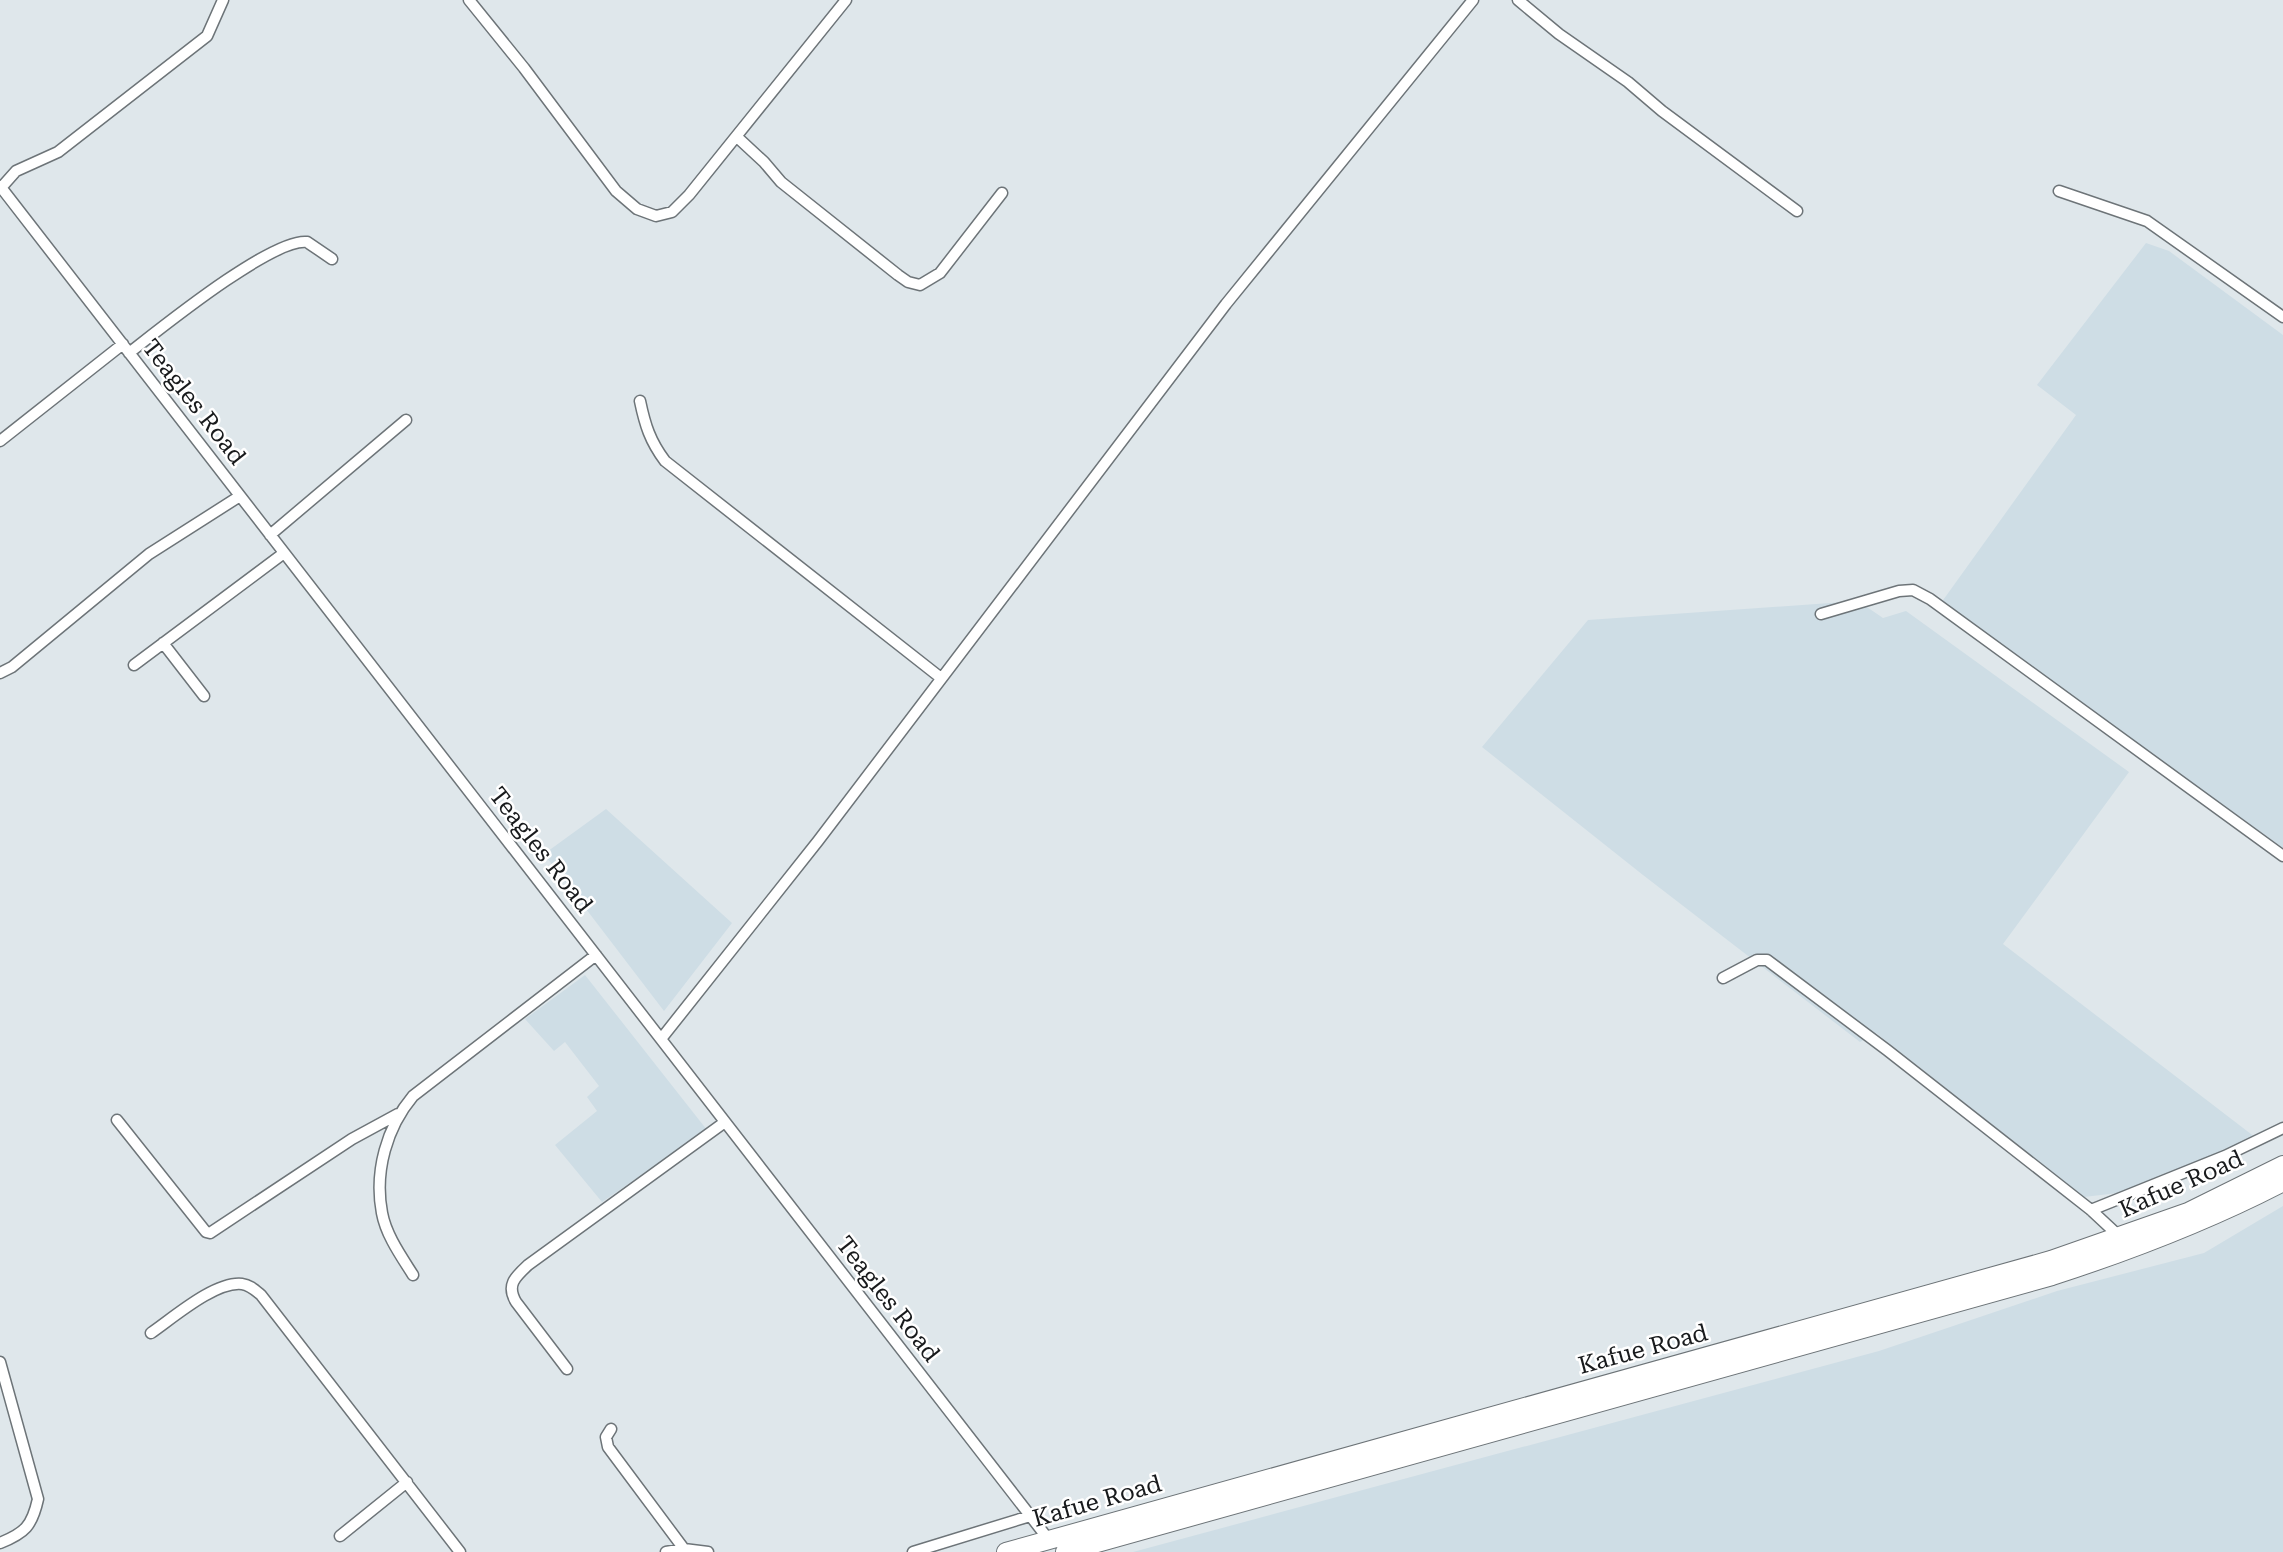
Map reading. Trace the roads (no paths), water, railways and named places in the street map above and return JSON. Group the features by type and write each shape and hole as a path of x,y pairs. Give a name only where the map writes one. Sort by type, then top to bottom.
{"main road":[{"name":"Kafue Road","path":"1006,1552 1966,1286 2120,1237 2188,1212 2283,1165"},
{"name":"Kafue Road","path":"1065,1552 2040,1279 2126,1252 2185,1229 2283,1182"}],"street":[{"path":"0,188 16,171 58,152 207,36 223,0"},
{"path":"469,0 524,68 616,191 637,209 656,216 672,212 737,137 846,0"},
{"path":"661,1039 818,841 1235,294 1473,0"},
{"path":"1518,0 1559,34 1628,82 1662,111 1797,211"},
{"path":"737,137 764,162 781,183 908,282 920,285 940,274 1002,193"},
{"name":"Teagles Road","path":"0,188 1049,1540"},
{"path":"2059,191 2147,221 2283,317"},
{"path":"0,441 126,349 251,265 300,241 307,242 332,259"},
{"path":"640,401 646,429 653,445 665,461 941,678"},
{"path":"270,535 406,421"},
{"path":"0,673 12,667 149,554 240,496"},
{"path":"134,665 284,553"},
{"path":"1821,614 1899,591 1913,590 1930,599 2283,856"},
{"path":"163,643 204,696"},
{"path":"413,1275 391,1238 382,1213 380,1183 386,1145 398,1114 413,1096 596,955"},
{"path":"1723,978 1757,960 1767,960 2091,1210 2120,1237"},
{"path":"117,1120 206,1232 210,1233 352,1139 398,1114"},
{"path":"567,1368 516,1302 511,1293 514,1278 528,1265 725,1122"},
{"path":"2091,1210 2215,1160 2283,1128"},
{"path":"151,1333 208,1294 225,1286 241,1284 251,1287 261,1295 460,1552"},
{"path":"0,1362 38,1499 35,1515 28,1527 20,1535 0,1544"},
{"path":"611,1429 606,1437 608,1447 684,1549"},
{"path":"340,1536 407,1482"},
{"path":"913,1552 1030,1516"},
{"path":"666,1552 684,1549 708,1552"}]}
